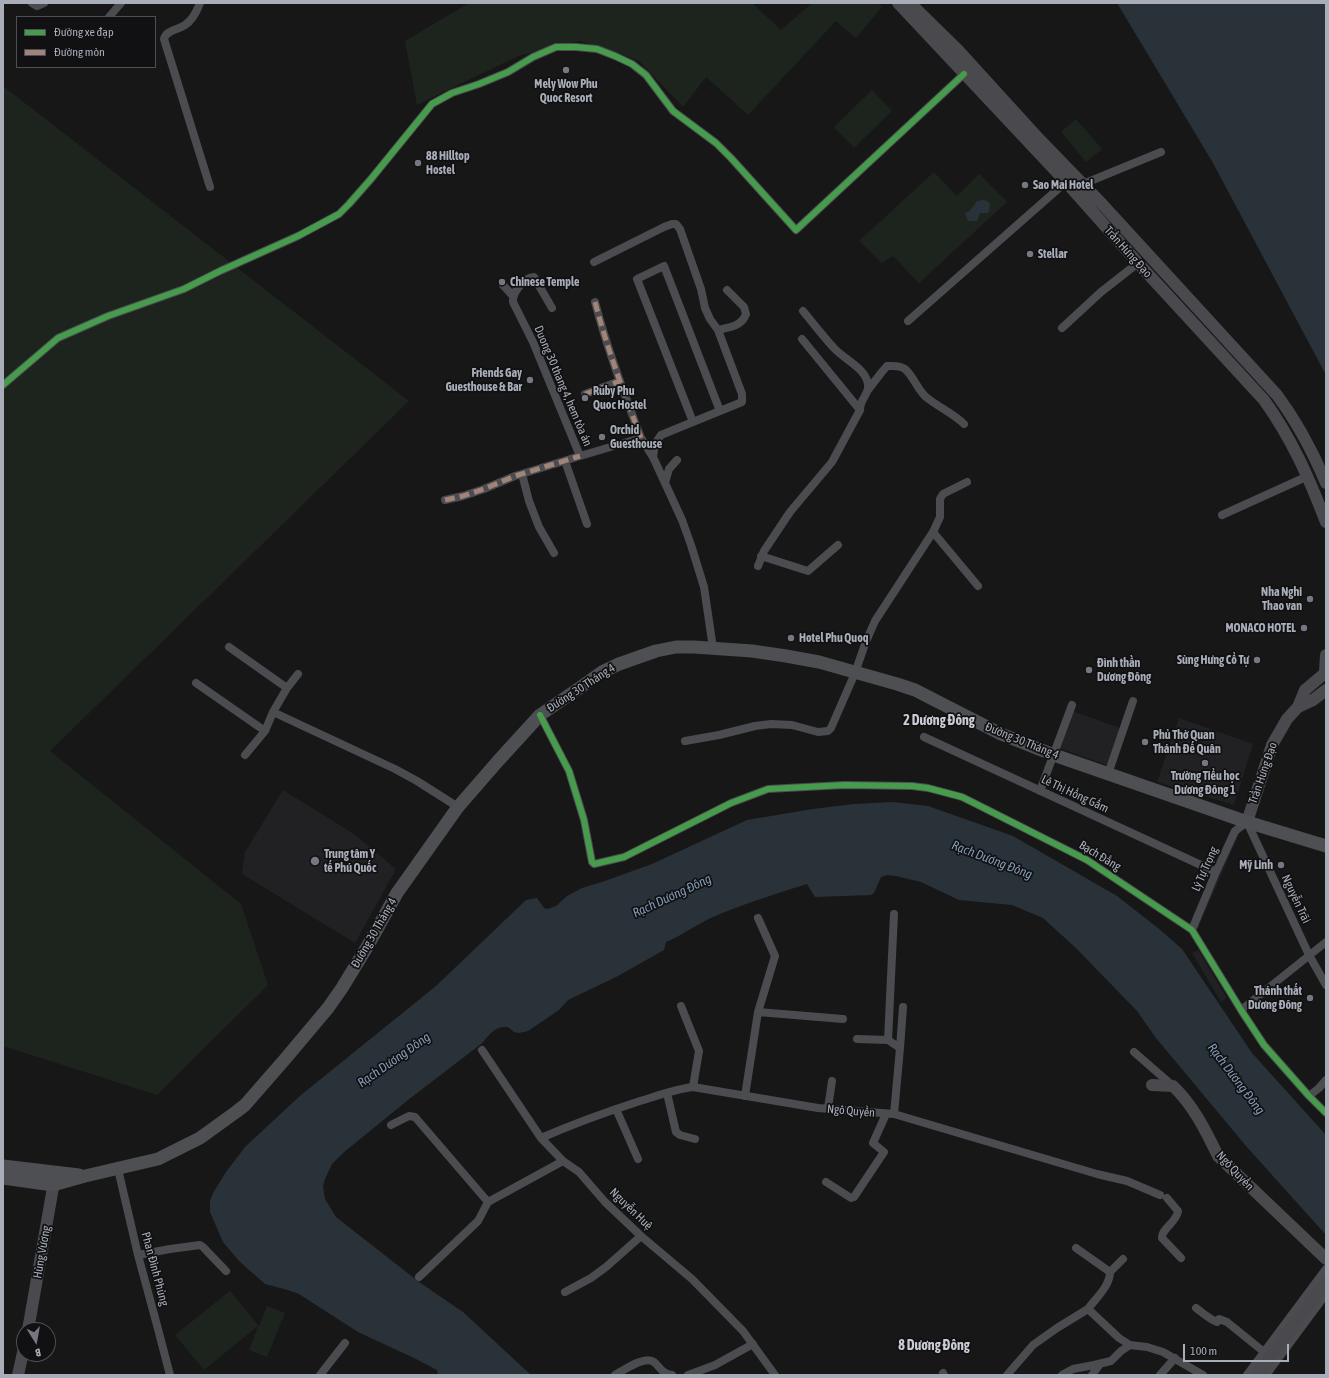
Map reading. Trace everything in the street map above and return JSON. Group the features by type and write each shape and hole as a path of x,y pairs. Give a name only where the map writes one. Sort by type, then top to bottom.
{"main road":[{"name":"Trần Hưng Đạo","path":"898,3 958,50 1039,139 1074,185 1138,263 1264,400 1280,422 1307,473 1326,522"},
{"name":"Trần Hưng Đạo","path":"910,3 918,18 964,74 1074,185 1148,254 1277,395 1290,413 1318,464 1326,483"},
{"path":"1138,263 1148,254"},
{"path":"1307,473 1318,464"},
{"name":"Đường 30 Tháng 4","path":"3,1178 54,1179 85,1176 158,1159 200,1138 245,1105 328,1008 367,947 397,893 458,807 498,761 540,715 602,672 645,654 666,649 685,647 713,648 752,651 819,662 914,690 986,727 1054,755 1247,822 1326,846"},
{"name":"Trần Hưng Đạo","path":"1298,707 1304,690 1325,674 1326,655"},
{"name":"Trần Hưng Đạo","path":"1247,822 1272,745 1287,719 1298,707 1313,700 1326,690"},
{"path":"1152,1085 1173,1086"},
{"name":"Ngô Quyền","path":"1173,1086 1194,1112 1218,1156 1326,1259"},
{"name":"Đường 30 Tháng 4","path":"3,1166 54,1179"},
{"name":"Hùng Vương","path":"29,1322 54,1179"},
{"path":"1257,1375 1326,1281"},
{"path":"18,1375 21,1362"}],"street":[{"path":"32,3 37,6 44,3"},
{"path":"110,16 121,3"},
{"path":"200,3 191,20 185,25 167,34 164,39 210,187"},
{"path":"3,385 58,338 108,316 184,290 220,271 298,236 339,214 371,179 432,104 452,92 479,84 508,72 534,57 556,47 597,49 632,64 646,75 673,111 716,143 796,230 964,74"},
{"path":"908,321 1074,185 1160,152"},
{"path":"594,262 664,227 676,224 680,229 700,288 705,308 710,319 718,330 742,394 742,402 661,435 655,444 653,457"},
{"path":"1062,328 1100,292 1138,263"},
{"path":"693,422 637,279 664,266 720,411"},
{"name":"Duong 30 thang 4, hem tòa án","path":"552,308 534,277 529,278 520,286 513,296 513,302 532,342 580,456 641,438"},
{"path":"503,285 513,296"},
{"path":"718,330 738,324 742,321 746,314 744,306 727,290"},
{"path":"595,302 601,325 641,438 653,457 691,545 704,587 713,648"},
{"path":"803,311 834,349 864,374 868,383 868,390"},
{"path":"802,339 860,410"},
{"path":"758,566 776,531 832,462 860,410 860,403 868,390 887,366 898,366 904,368 913,378 918,389 925,396 936,405 957,417 964,424"},
{"path":"584,394 620,381"},
{"path":"445,500 484,489 522,474 580,456"},
{"path":"665,483 669,469 677,460"},
{"path":"565,461 588,524"},
{"path":"1222,515 1307,473"},
{"path":"522,474 529,501 539,527 554,553"},
{"path":"685,741 771,724 792,725 818,732 828,731 831,728 855,673 875,621 933,532 940,517 940,499 943,494 967,482"},
{"path":"933,532 978,586"},
{"path":"762,556 808,571 838,545"},
{"path":"229,647 288,688"},
{"path":"245,755 265,731 273,712 298,674"},
{"path":"196,683 265,731"},
{"path":"1108,774 1133,702"},
{"path":"1040,791 1072,705"},
{"path":"273,712 395,768 458,807"},
{"name":"Bạch Đằng","path":"540,715 569,770 584,820 592,862 594,864 624,857 731,803 768,789 844,785 912,786 928,788 962,797 1087,860 1192,930 1264,1045 1326,1113"},
{"name":"Lê Thị Hồng Gấm","path":"924,737 1216,872"},
{"name":"Lý Tự Trọng","path":"1192,930 1235,831 1247,822"},
{"name":"Nguyễn Trãi","path":"1247,822 1309,956 1326,984"},
{"path":"888,1040 894,914"},
{"path":"746,1096 758,1012 775,956 758,918"},
{"path":"1241,1010 1326,942"},
{"path":"681,1006 699,1051 693,1087"},
{"path":"826,1182 852,1198 854,1197 884,1152 873,1143 890,1114 900,1048 903,1007"},
{"path":"758,1012 843,1019"},
{"path":"857,1039 888,1040 900,1048"},
{"name":"Nguyễn Huệ","path":"482,1050 541,1138 563,1161 579,1172 605,1202 641,1236 692,1279 743,1331 775,1375"},
{"path":"1134,1052 1173,1086"},
{"path":"1309,1096 1326,1080"},
{"path":"828,1108 832,1081"},
{"name":"Ngô Quyền","path":"541,1138 563,1128 616,1109 680,1089 693,1087 818,1108 890,1114 1127,1181 1163,1196 1178,1211 1178,1213 1173,1222 1162,1234 1162,1238 1181,1258"},
{"path":"667,1093 676,1132 680,1135 695,1138"},
{"path":"616,1109 638,1159"},
{"path":"391,1125 409,1116 415,1118 488,1202"},
{"path":"419,1277 478,1221 488,1202 563,1161"},
{"name":"Phan Đình Phùng","path":"118,1169 138,1255 170,1375"},
{"path":"565,1292 591,1278 606,1267 641,1236"},
{"path":"138,1255 200,1245 204,1247 226,1271"},
{"path":"1076,1248 1110,1272"},
{"path":"1007,1375 1033,1345 1088,1309 1108,1283 1110,1272 1124,1259"},
{"path":"1247,1375 1326,1269"},
{"path":"1266,1375 1326,1294"},
{"path":"1196,1308 1210,1319 1217,1322 1219,1319 1227,1322 1264,1352"},
{"path":"1088,1309 1119,1338 1130,1345 1155,1349 1175,1358 1203,1375"},
{"path":"320,1375 345,1342"},
{"path":"688,1375 715,1365 753,1344"},
{"path":"1062,1375 1073,1369 1111,1361 1121,1351 1130,1345"},
{"path":"1160,1375 1175,1358"},
{"path":"616,1375 644,1360 654,1362 662,1372 672,1375"},
{"path":"1092,1375 1100,1364"}],"shaded area":[{"path":"469,3 752,3 781,30 812,3 878,3 882,7 856,38 836,21 748,115 706,77 683,107 639,61 580,41 518,56 417,105 405,41"},
{"path":"3,86 409,401 50,751 241,904 268,985 157,1095 3,1046"},
{"path":"872,90 892,111 854,148 834,127"},
{"path":"1076,119 1102,149 1086,162 1061,132"},
{"path":"934,172 957,196 979,174 1007,202 919,283 893,256 882,263 859,241"},
{"path":"1072,711 1123,729 1109,766 1059,748"},
{"name":"Trường Tiểu học Dương Đông 1","path":"1179,718 1253,744 1234,805 1157,782"},
{"name":"Trung tâm Y tế Phú Quốc","path":"283,790 354,834 396,869 355,943 242,874 245,852"},
{"path":"1232,828 1240,832 1198,928 1189,924"},
{"path":"1198,950 1227,998 1221,1002 1192,953"},
{"path":"230,1291 259,1326 267,1306 285,1313 267,1357 249,1350 258,1326 204,1370 175,1335"}],"water":[{"path":"1117,3 1326,3 1326,375 1213,163"},
{"path":"984,200 990,204 989,211 987,213 980,213 977,221 968,221 965,213 970,211 977,201"},
{"name":"Rạch Dương Đông","path":"892,802 928,806 1013,836 1117,896 1182,949 1252,1053 1326,1135 1326,1235 1246,1146 1156,1038 1137,1011 1076,948 1043,918 1012,905 959,900 921,882 887,875 881,877 874,893 871,895 815,897 807,884 724,912 666,942 664,950 618,976 568,1000 559,1010 528,1031 519,1033 514,1032 508,1027 495,1030 481,1044 408,1100 343,1153 332,1164 323,1186 325,1199 336,1217 419,1282 463,1312 531,1375 438,1375 437,1370 358,1332 299,1294 265,1284 239,1261 223,1242 210,1212 210,1201 213,1193 226,1172 245,1147 301,1095 436,986 526,900 537,898 544,908 548,909 556,906 567,896 582,888 652,864 747,820 813,809 854,804"}],"marked path":[{"path":"595,302 610,353 641,438"},
{"path":"585,394 620,381"},
{"path":"445,500 463,496 515,476 580,456"}],"cycle path":[{"path":"3,385 58,338 108,316 184,289 298,236 339,214 371,179 432,104 452,93 508,72 533,57 556,47 597,49 632,64 646,75 673,111 716,143 731,158 796,230 964,74"},
{"path":"540,715 569,771 584,820 592,862 594,864 624,857 731,803 768,789 844,785 912,786 928,788 962,797 1087,860 1192,930 1264,1045 1326,1113"}],"place":[{"name":"Mely Wow Phu Quoc Resort","path":"566,70"},
{"name":"88 Hilltop Hostel","path":"418,163"},
{"name":"Sao Mai Hotel","path":"1025,185"},
{"name":"Stellar","path":"1030,254"},
{"name":"Chinese Temple","path":"502,282"},
{"name":"Friends Gay Guesthouse & Bar","path":"530,380"},
{"name":"Ruby Phu Quoc Hostel","path":"585,398"},
{"name":"Orchid Guesthouse","path":"602,437"},
{"name":"Nha Nghi Thao van","path":"1310,599"},
{"name":"MONACO HOTEL","path":"1304,628"},
{"name":"Hotel Phu Quoq","path":"791,638"},
{"name":"Sùng Hưng Cổ Tự","path":"1257,660"},
{"name":"Đình thần Dương Đông","path":"1089,670"},
{"name":"Phủ Thờ Quan Thánh Đế Quân","path":"1145,742"},
{"name":"Trường Tiểu học Dương Đông 1","path":"1205,763"},
{"name":"Trung tâm Y tế Phú Quốc","path":"315,861"},
{"name":"Mỹ Linh","path":"1281,865"},
{"name":"Thánh thất Dương Đông","path":"1310,998"}],"district":[{"name":"2 Dương Đông","path":"939,721"},
{"name":"8 Dương Đông","path":"934,1346"}]}
